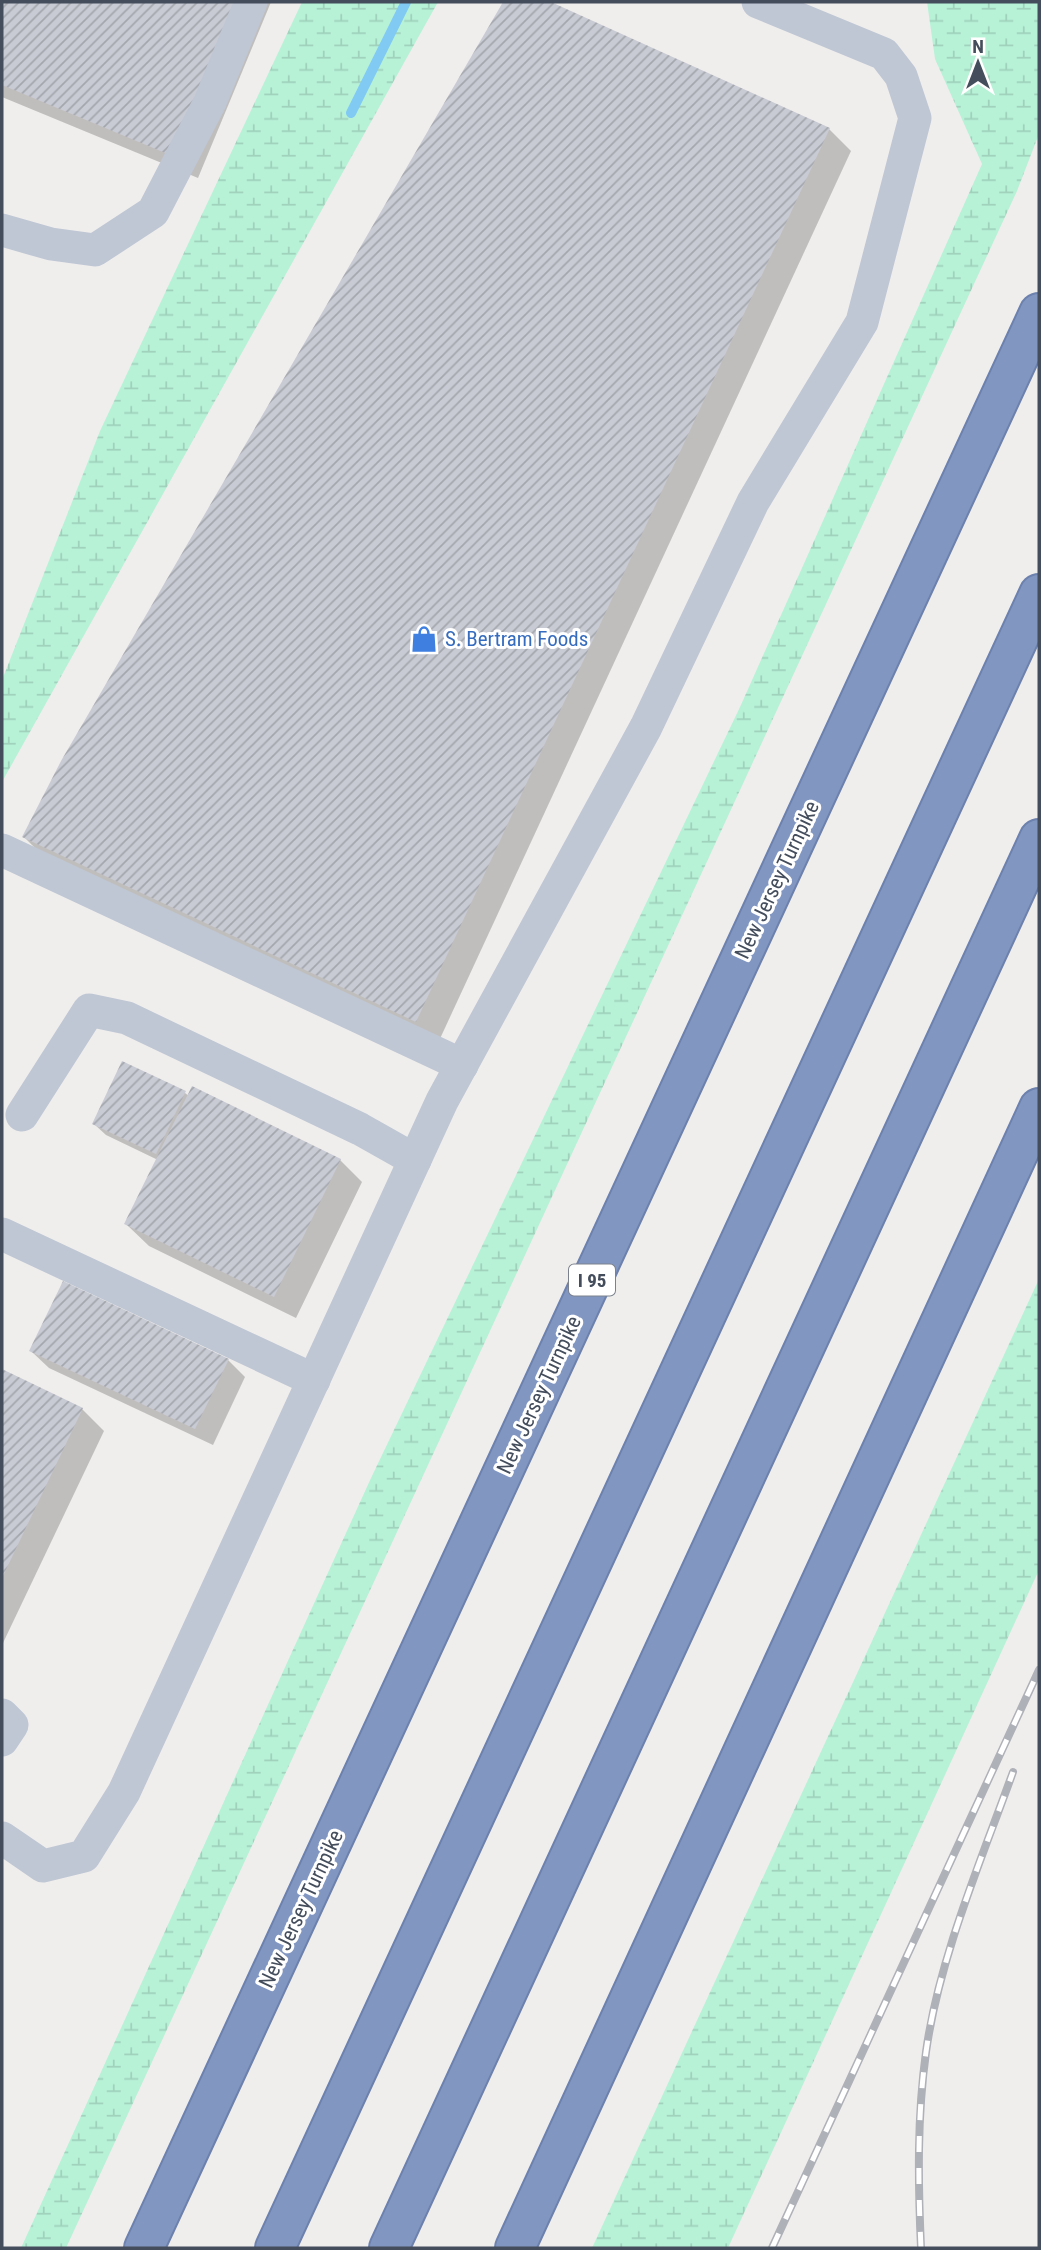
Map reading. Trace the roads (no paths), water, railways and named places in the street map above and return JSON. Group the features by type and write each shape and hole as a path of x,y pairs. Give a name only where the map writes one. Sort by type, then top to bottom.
{"highway":[{"name":"New Jersey Turnpike","path":"144,2248 1039,313"},
{"path":"275,2248 1039,594"},
{"path":"389,2248 1039,839"},
{"path":"514,2248 1039,1108"}],"lane":[{"path":"2,230 51,244 95,250 153,212 210,102 251,2"},
{"path":"2,1838 43,1866 84,1856 124,1793 415,1160 462,1065 646,727 753,502 862,322 915,118 912,107 901,76 884,54 758,2"},
{"path":"2,850 462,1065"},
{"path":"22,1115 89,1010 127,1018 360,1129 415,1160"},
{"path":"2,1234 314,1380"},
{"path":"2,1715 12,1725 2,1740"}],"waterway":[{"path":"351,113 406,2"}],"railway":[{"path":"772,2248 1039,1670"},
{"path":"921,2248 920,2125 923,2076 932,2017 962,1910 1013,1772"}],"place":[{"name":"S. Bertram Foods","path":"424,639"}]}
